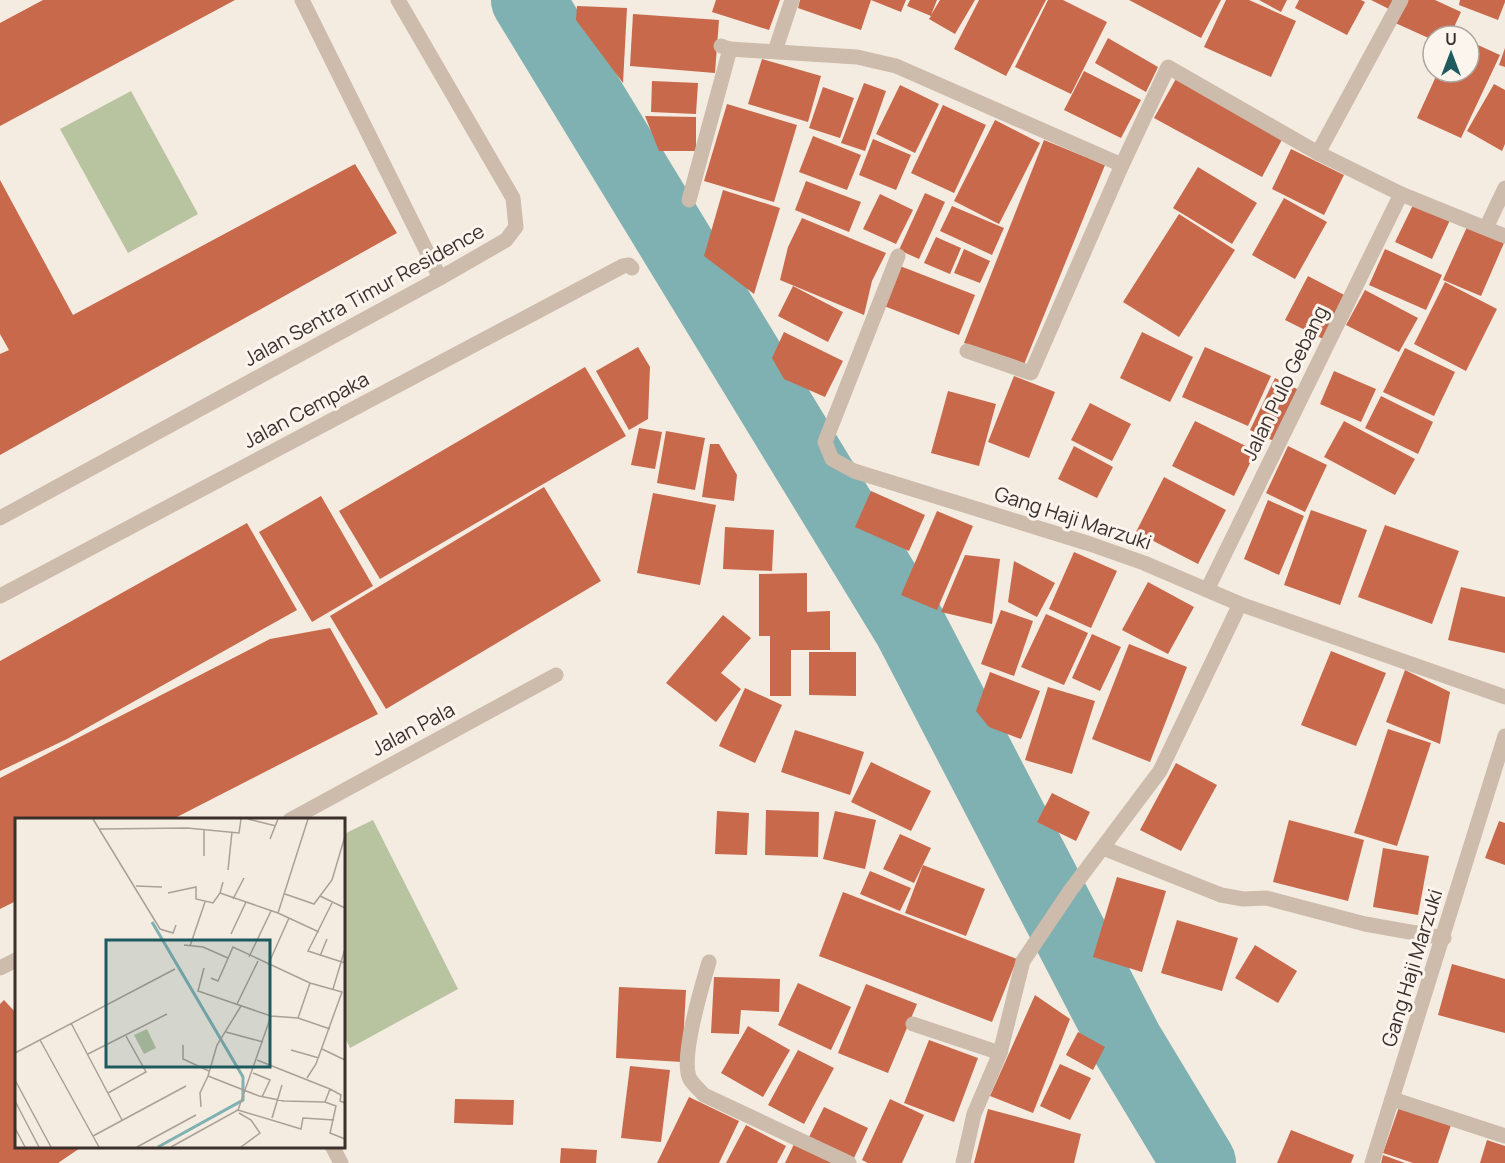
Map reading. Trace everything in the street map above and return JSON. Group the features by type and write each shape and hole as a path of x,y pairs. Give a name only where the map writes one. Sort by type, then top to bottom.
{"street":[{"path":"302,0 440,278"},
{"name":"Jalan Sentra Timur Residence","path":"0,518 440,278 506,240 516,227 513,198 398,0"},
{"path":"775,51 792,0"},
{"path":"1318,153 1401,0"},
{"path":"689,200 725,47 857,57 896,66 1122,165"},
{"path":"967,351 1031,373 1122,165 1168,67 1318,153 1401,194 1505,236"},
{"path":"1486,228 1505,188"},
{"name":"Jalan Pulo Gebang","path":"1207,590 1401,194"},
{"name":"Gang Haji Marzuki","path":"898,256 825,442 832,459 842,467 886,483 1090,544 1144,563 1240,604 1505,697"},
{"name":"Jalan Cempaka","path":"0,596 623,266 628,265 632,268"},
{"path":"963,1163 974,1114 1000,1053 1023,961 1070,891 1160,771 1240,604"},
{"name":"Jalan Pala","path":"292,818 556,675"},
{"name":"Gang Haji Marzuki","path":"1372,1163 1444,938 1505,736"},
{"path":"1103,848 1221,895 1243,899 1266,898 1365,924 1444,938"},
{"path":"0,968 15,960"},
{"path":"709,962 697,1004 688,1050 689,1077 704,1095 724,1106 849,1163"},
{"path":"913,1024 1000,1053"},
{"path":"1392,1099 1505,1136"},
{"path":"333,1148 341,1163"}],"green space":[{"path":"131,91 198,214 128,253 60,129"},
{"path":"373,820 458,989 350,1048 345,1038 345,834"}],"building":[{"path":"43,0 235,0 0,126 0,23"},
{"path":"716,0 780,0 769,30 712,12"},
{"path":"800,0 871,0 861,30 798,8"},
{"path":"871,0 906,0 901,12"},
{"path":"910,0 937,0 931,15 940,0 975,0 955,34 929,19 931,16 907,6"},
{"path":"979,0 1046,0 1006,76 954,49"},
{"path":"1048,0 1063,0 1107,22 1071,94 1015,67"},
{"path":"1129,0 1221,0 1201,38"},
{"path":"1226,0 1249,0 1296,21 1271,77 1204,47"},
{"path":"1259,0 1287,0 1281,12"},
{"path":"1299,0 1361,0 1365,2 1347,35 1295,8"},
{"path":"1371,0 1393,0 1389,9"},
{"path":"1404,0 1435,0 1461,12 1456,24 1421,24 1421,35 1393,22"},
{"path":"1460,0 1505,0 1505,2 1498,20 1459,5"},
{"path":"577,6 627,8 623,83 576,20"},
{"path":"633,14 719,20 715,73 630,66"},
{"path":"1108,38 1158,67 1146,92 1095,63"},
{"path":"1481,46 1500,55 1461,138 1417,118 1433,84 1481,84"},
{"path":"1505,48 1505,67 1499,65"},
{"path":"762,59 821,76 808,122 748,104"},
{"path":"1084,71 1141,100 1121,138 1064,110"},
{"path":"1177,77 1284,136 1262,177 1154,118"},
{"path":"652,81 698,83 696,114 651,112"},
{"path":"864,83 886,91 865,151 841,143"},
{"path":"1494,84 1505,90 1505,144 1502,151 1467,131"},
{"path":"900,85 939,104 915,153 876,134"},
{"path":"823,87 854,98 840,138 809,128"},
{"path":"727,104 797,125 774,202 704,181"},
{"path":"943,105 986,125 954,193 911,173"},
{"path":"645,116 696,117 696,151 659,151"},
{"path":"995,120 1040,143 999,224 954,201"},
{"path":"813,136 861,155 847,190 799,172"},
{"path":"873,139 911,155 896,190 859,175"},
{"path":"1044,140 1105,165 1023,367 964,343"},
{"path":"1291,149 1344,175 1324,215 1272,189"},
{"path":"355,164 397,233 0,455 0,354 9,350 0,334 0,180 73,315"},
{"path":"1198,167 1257,203 1232,244 1173,208"},
{"path":"806,181 861,202 849,232 795,210"},
{"path":"723,190 780,208 754,294 704,256"},
{"path":"925,193 945,202 919,259 899,250"},
{"path":"880,194 913,210 896,244 863,229"},
{"path":"1284,198 1327,222 1295,279 1252,255"},
{"path":"1414,203 1450,220 1432,259 1395,242"},
{"path":"952,206 1004,228 992,255 940,231"},
{"path":"1179,214 1235,250 1179,337 1123,302"},
{"path":"802,218 886,253 872,281 864,315 780,280 788,247"},
{"path":"1467,227 1504,243 1481,296 1443,280"},
{"path":"936,237 961,248 950,274 924,263"},
{"path":"964,249 990,261 980,283 954,273"},
{"path":"1385,249 1442,275 1426,310 1369,285"},
{"path":"900,266 975,295 959,335 884,306"},
{"path":"1308,276 1348,297 1325,340 1285,320"},
{"path":"1445,282 1497,309 1466,371 1414,344"},
{"path":"793,286 843,312 828,342 778,316"},
{"path":"1365,290 1418,318 1399,352 1346,325"},
{"path":"784,332 843,361 825,397 784,379 772,358"},
{"path":"1142,332 1193,357 1170,402 1120,378"},
{"path":"638,347 650,367 648,419 629,430 596,371"},
{"path":"1205,347 1271,376 1248,426 1182,397"},
{"path":"1405,348 1455,372 1434,416 1383,392"},
{"path":"585,367 626,436 380,579 339,511"},
{"path":"1334,371 1376,389 1361,422 1320,404"},
{"path":"1014,376 1055,392 1029,458 988,442"},
{"path":"1275,378 1301,391 1276,442 1250,430"},
{"path":"948,391 996,404 979,466 931,453"},
{"path":"1381,396 1433,422 1418,454 1365,428"},
{"path":"1090,403 1131,424 1112,461 1071,440"},
{"path":"1195,421 1256,451 1234,496 1172,466"},
{"path":"1344,421 1415,459 1395,495 1324,457"},
{"path":"639,428 662,432 655,469 631,465"},
{"path":"666,431 705,438 695,490 657,483"},
{"path":"710,444 719,444 737,475 734,501 702,497"},
{"path":"1074,446 1113,467 1097,498 1058,479"},
{"path":"1288,446 1327,465 1305,512 1266,493"},
{"path":"1164,477 1226,510 1198,564 1136,532"},
{"path":"544,487 601,581 386,709 330,616"},
{"path":"871,491 925,515 909,551 855,527"},
{"path":"653,493 716,505 700,585 637,573"},
{"path":"321,496 373,586 312,622 259,532"},
{"path":"1268,500 1304,516 1279,575 1244,559"},
{"path":"1311,510 1367,530 1340,605 1284,585"},
{"path":"937,511 973,526 937,610 901,595"},
{"path":"247,523 297,610 67,739 0,771 0,661"},
{"path":"1385,525 1459,551 1432,624 1358,597"},
{"path":"725,527 774,530 772,571 723,569"},
{"path":"1074,552 1117,571 1091,628 1049,609"},
{"path":"965,555 1000,559 992,624 941,612"},
{"path":"1014,561 1055,583 1037,617 1008,602"},
{"path":"807,573 807,612 830,611 830,650 791,650 791,696 770,696 770,636 759,636 759,574"},
{"path":"1148,582 1194,607 1168,654 1122,630"},
{"path":"1461,587 1505,597 1505,653 1448,640"},
{"path":"1001,610 1033,621 1014,676 981,664"},
{"path":"1046,614 1088,633 1064,685 1021,667"},
{"path":"723,615 751,638 721,673 741,689 716,722 666,683"},
{"path":"330,628 378,714 175,818 15,818 15,902 0,909 0,778 270,639"},
{"path":"1092,634 1121,647 1100,691 1072,678"},
{"path":"1129,644 1187,667 1150,762 1092,739"},
{"path":"1331,651 1386,673 1356,746 1301,725"},
{"path":"809,652 856,652 856,696 809,695"},
{"path":"1405,670 1450,692 1440,744 1386,722"},
{"path":"990,672 1040,691 1021,739 989,727 976,711"},
{"path":"1048,687 1095,701 1072,774 1025,760"},
{"path":"745,688 782,705 755,763 719,746"},
{"path":"1388,729 1431,743 1397,846 1354,833"},
{"path":"795,730 864,752 850,795 781,772"},
{"path":"871,762 931,791 911,831 851,802"},
{"path":"1176,763 1217,785 1181,851 1140,830"},
{"path":"1052,793 1090,812 1076,841 1037,822"},
{"path":"766,810 819,812 818,857 765,855"},
{"path":"717,811 749,813 747,855 715,854"},
{"path":"835,811 876,820 865,869 823,859"},
{"path":"1289,820 1364,840 1348,901 1273,882"},
{"path":"1499,821 1505,823 1505,865 1485,858"},
{"path":"900,834 931,848 914,883 883,869"},
{"path":"1383,848 1429,856 1418,915 1373,907"},
{"path":"923,865 985,889 966,936 905,913"},
{"path":"870,871 911,888 900,911 860,894"},
{"path":"1117,877 1166,891 1142,972 1093,957"},
{"path":"843,892 1017,959 992,1022 819,956"},
{"path":"1177,920 1238,938 1222,991 1161,973"},
{"path":"1255,945 1297,971 1278,1003 1235,978"},
{"path":"1452,964 1505,979 1505,1033 1438,1015"},
{"path":"714,977 780,979 779,1012 741,1010 739,1034 711,1033"},
{"path":"798,983 851,1007 831,1050 778,1025"},
{"path":"866,984 917,1004 888,1073 838,1053"},
{"path":"619,987 686,990 682,1062 616,1058"},
{"path":"1035,995 1070,1019 1033,1113 990,1096"},
{"path":"4,1000 15,1012 15,1148 80,1148 58,1163 0,1163 0,1004"},
{"path":"748,1026 790,1050 763,1097 721,1073"},
{"path":"1078,1032 1105,1047 1093,1070 1066,1055"},
{"path":"929,1040 978,1058 954,1122 904,1103"},
{"path":"798,1050 834,1068 804,1124 768,1105"},
{"path":"1060,1064 1091,1078 1070,1120 1040,1106"},
{"path":"630,1066 670,1070 661,1142 621,1138"},
{"path":"689,1097 739,1121 719,1163 657,1163"},
{"path":"455,1099 514,1100 513,1125 454,1123"},
{"path":"890,1099 924,1115 902,1163 868,1163 862,1160"},
{"path":"824,1107 868,1128 854,1158 809,1137"},
{"path":"1399,1107 1451,1125 1438,1163 1413,1163 1383,1153"},
{"path":"988,1109 1081,1134 1074,1163 974,1163"},
{"path":"746,1125 786,1146 777,1163 726,1163"},
{"path":"1291,1130 1354,1155 1351,1163 1277,1163"},
{"path":"796,1140 842,1163 785,1163"},
{"path":"1487,1140 1505,1146 1505,1163 1480,1163"},
{"path":"561,1148 597,1150 596,1163 560,1163"},
{"path":"1383,1155 1405,1163 1381,1163"}],"waterway":[{"path":"528,0 910,627 1126,1042 1199,1163"}]}
